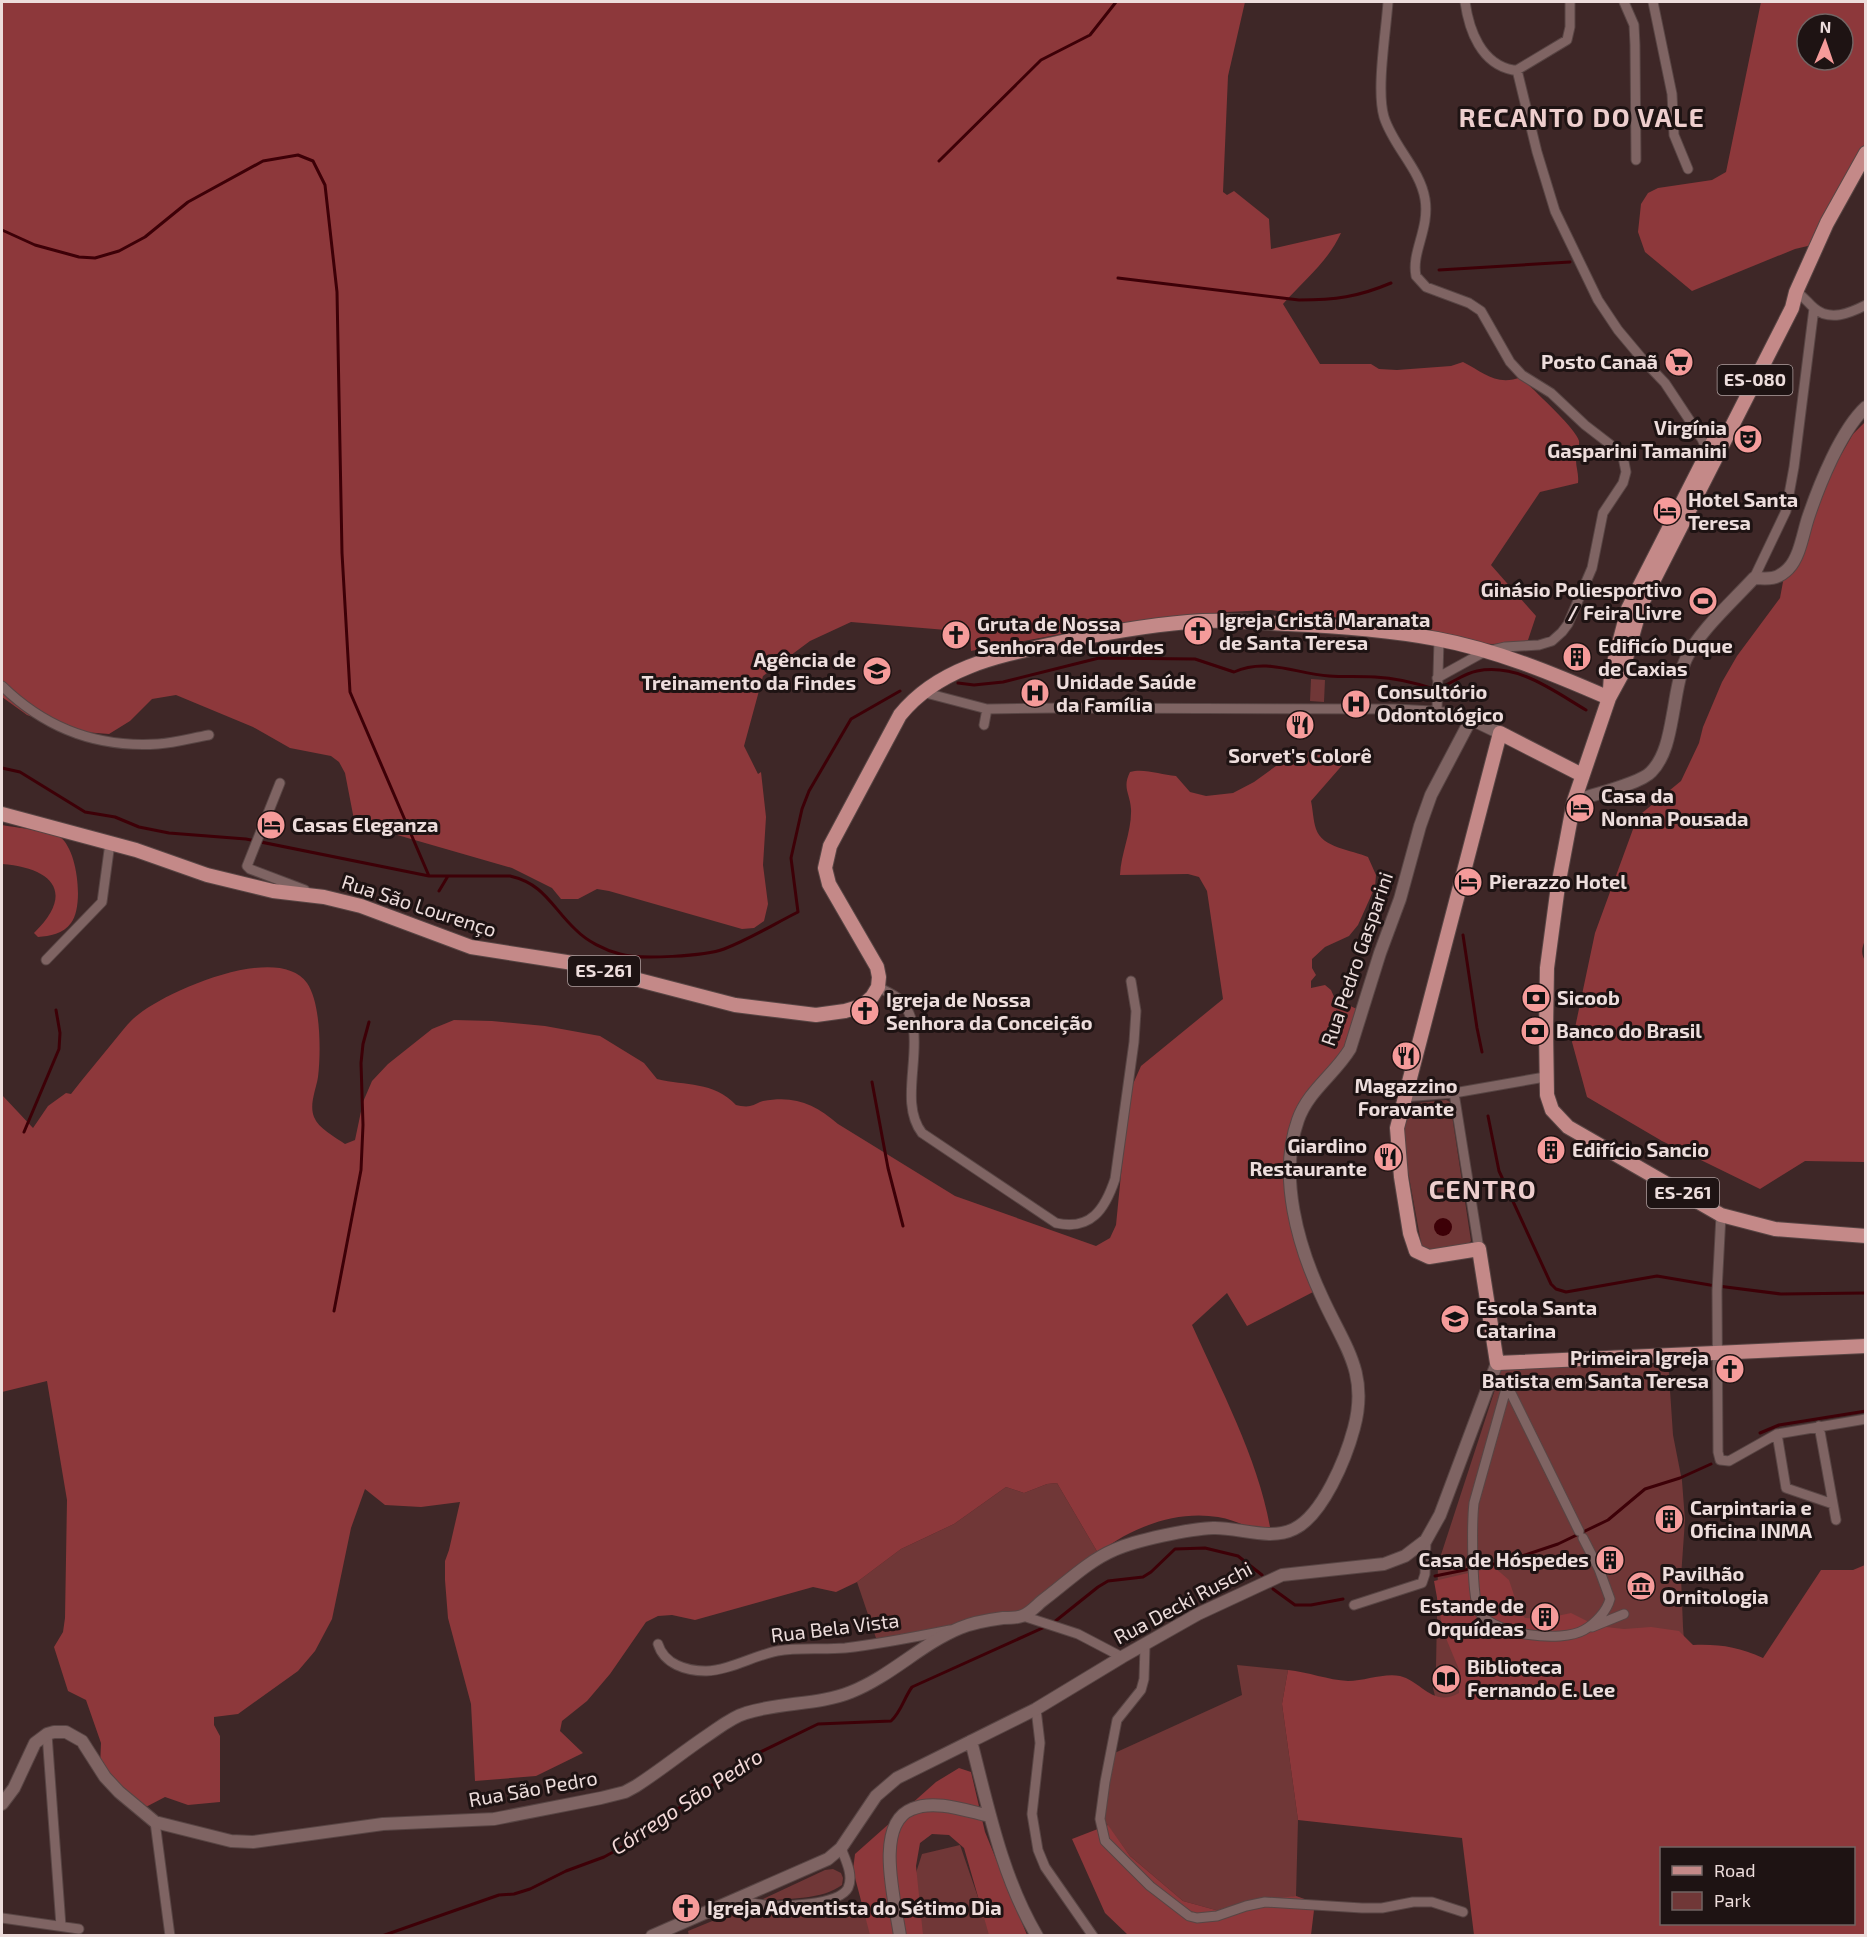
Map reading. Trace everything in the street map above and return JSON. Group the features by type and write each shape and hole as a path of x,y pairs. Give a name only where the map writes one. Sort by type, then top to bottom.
{"main road":[{"name":"ES-080","path":"1609,698 1621,676 1641,605 1792,308 1796,291 1827,224 1866,153"},
{"name":"ES-080","path":"1609,698 1611,674 1628,609 1784,304 1796,291"},
{"path":"879,987 877,967 829,884 825,868 826,858 830,846 900,715 922,692 942,678 978,662 1006,654 1129,629 1190,622 1316,625 1378,630 1439,639 1550,673 1609,698"},
{"name":"ES-261","path":"1609,698 1574,801 1558,886 1547,968 1545,1077 1552,1110 1568,1127 1721,1215 1775,1229 1866,1236"},
{"path":"1582,775 1500,733 1397,1128 1396,1141 1410,1233 1416,1251 1429,1257 1479,1250 1497,1363 1866,1346"},
{"name":"Rua São Lourenço","path":"2,814 273,891 324,897 375,910 471,947 573,963 735,1005 816,1015 862,1006 879,987"}],"street":[{"path":"1388,2 1382,82 1384,117 1421,185 1426,202 1426,220 1415,261 1416,276 1426,287 1469,303 1481,311 1501,349 1517,370 1551,393 1585,425 1620,452 1625,465 1623,483 1603,513 1592,568 1568,624 1552,641 1539,645 1505,647 1484,652 1437,685"},
{"path":"1465,2 1470,27 1479,47 1486,56 1507,69 1517,70 1567,40 1570,27 1570,2"},
{"path":"1624,2 1634,25 1636,160"},
{"path":"1653,2 1672,94 1674,135 1688,170"},
{"path":"1517,70 1537,152 1555,211 1598,300 1618,330 1665,383 1708,452"},
{"path":"1796,291 1806,297 1814,308 1831,315 1849,313 1866,305"},
{"path":"1574,801 1644,777 1656,766 1668,737 1678,683 1685,661 1699,638 1754,578 1786,511 1794,467 1814,308"},
{"path":"1754,578 1775,578 1783,574 1793,562 1820,484 1850,427 1866,407"},
{"path":"1437,710 1439,639"},
{"path":"2,686 40,716 96,741 131,745 161,744 209,735"},
{"path":"922,692 987,709 1437,710 1471,719 1500,733"},
{"path":"984,725 987,709"},
{"name":"Rua Pedro Gasparini","path":"1023,1616 1082,1570 1114,1550 1187,1531 1214,1528 1278,1534 1297,1528 1317,1508 1338,1469 1354,1427 1360,1392 1359,1379 1350,1352 1322,1297 1306,1257 1296,1223 1291,1191 1293,1137 1299,1117 1307,1102 1341,1063 1350,1049 1380,952 1400,899 1428,802 1471,719"},
{"path":"280,783 247,866 324,897"},
{"path":"46,960 102,902 110,843"},
{"path":"879,987 897,998 907,1008 912,1023 913,1109 918,1128 922,1133 1056,1223 1077,1225 1089,1220 1099,1212 1115,1179 1134,1042 1136,1011 1131,981"},
{"path":"1404,1097 1454,1093 1545,1077"},
{"path":"1454,1093 1479,1250"},
{"path":"1721,1215 1717,1291 1718,1452 1720,1460 1729,1461 1777,1434 1866,1419"},
{"path":"1354,1605 1422,1583 1425,1574 1426,1540 1440,1515 1497,1363"},
{"path":"1508,1387 1589,1382 1629,1385"},
{"path":"1508,1387 1599,1569 1610,1599 1604,1612 1584,1630"},
{"path":"1508,1387 1474,1503 1474,1570 1478,1611 1491,1623 1514,1633 1553,1635 1577,1633 1624,1614"},
{"path":"1820,1426 1836,1520"},
{"path":"1777,1434 1786,1488 1833,1504"},
{"name":"Rua Decki Ruschi","path":"841,1848 876,1796 886,1786 911,1771 1036,1709 1198,1614 1282,1575 1384,1564 1405,1556 1426,1540"},
{"path":"1023,1616 1057,1626 1105,1646 1122,1657"},
{"name":"Rua São Pedro","path":"47,1734 66,1732 82,1741 105,1777 155,1822 231,1841 253,1842 383,1824 494,1819 601,1798 636,1786 729,1720 743,1714 849,1693 887,1673 958,1629 976,1622 1023,1616"},
{"name":"Rua Bela Vista","path":"658,1644 660,1651 675,1665 706,1671 776,1651 864,1646 958,1629"},
{"path":"1144,1646 1144,1679 1141,1690 1117,1720 1100,1819 1105,1841 1150,1886 1189,1916 1197,1918 1217,1916 1265,1902 1382,1908 1413,1902 1431,1902 1463,1912"},
{"path":"1036,1709 1040,1743 1032,1814 1038,1850 1045,1867 1093,1935"},
{"path":"2,1804 14,1788 35,1743 47,1734"},
{"path":"47,1734 61,1926"},
{"path":"971,1741 1007,1872 1022,1908 1037,1935"},
{"path":"900,1935 889,1855 891,1837 898,1821 912,1809 924,1806 938,1806 990,1816"},
{"path":"155,1822 170,1935"},
{"path":"652,1935 678,1931 737,1900 819,1864 841,1848 850,1872 848,1889 831,1900 764,1905 737,1900"},
{"path":"2,1918 79,1929"}],"green space":[{"path":"1311,679 1325,680 1324,702 1310,701"},
{"path":"1446,1100 1450,1102 1471,1241 1468,1244 1426,1251 1422,1248 1401,1133 1409,1104"},
{"path":"1668,1360 1673,1435 1682,1481 1685,1520 1681,1577 1683,1627 1700,1847 1660,1847 1660,1924 1485,1935 1473,1848 1433,1688 1436,1667 1438,1564 1502,1368"},
{"path":"1057,1483 1098,1553 1020,1617 951,1626 877,1641 857,1582 901,1549 954,1524 1006,1487 1024,1493 1047,1484"},
{"path":"1237,1665 1288,1670 1282,1704 1298,1820 1296,1896 1223,1912 1183,1901 1130,1856 1098,1812 1108,1756 1242,1695"},
{"path":"960,1845 991,1935 918,1935 915,1876 922,1854"},
{"path":"833,1869 841,1873 843,1878 842,1885 834,1890 805,1898 765,1901 763,1899 825,1870"},
{"path":"866,1902 872,1935 689,1936 688,1931 727,1915 760,1911 765,1915"}],"shaded area":[{"path":"2,2 1245,2 1228,76 1223,192 1227,195 1234,191 1269,219 1271,249 1341,233 1322,262 1283,304 1320,364 1371,364 1379,369 1397,370 1451,366 1463,362 1497,379 1512,380 1521,377 1563,419 1579,441 1576,460 1578,483 1540,492 1491,565 1536,616 1527,643 1477,643 1393,624 1269,610 1225,612 1119,623 971,651 970,632 851,622 810,641 763,676 744,746 758,774 761,772 766,817 763,865 768,904 764,921 754,928 742,929 597,889 578,899 561,899 552,888 512,868 380,830 356,830 345,773 339,762 331,756 290,748 253,727 176,695 152,699 130,721 109,734 84,732 27,715 2,697"},
{"path":"1761,2 1865,2 1865,144 1812,245 1795,249 1692,291 1645,252 1638,232 1641,204 1648,193 1658,188 1712,180 1726,172"},
{"path":"1865,422 1866,938 1862,950 1866,962 1865,1162 1805,1161 1760,1189 1662,1141 1587,1097 1572,1042 1595,933 1636,821 1642,813 1681,781 1699,743 1703,727 1722,682 1737,656 1780,598 1785,571 1822,488 1853,434"},
{"path":"1304,752 1348,755 1345,762 1311,801 1315,826 1324,840 1338,848 1368,857 1376,875 1375,887 1358,925 1349,936 1325,947 1312,959 1312,968 1316,975 1311,981 1311,988 1325,985 1331,990 1335,999 1359,1010 1350,1041 1309,1093 1288,1160 1315,1291 1247,1326 1227,1293 1192,1325 1249,1453 1266,1506 1271,1533 1218,1517 1186,1516 1139,1529 1098,1553 1057,1483 1047,1484 1024,1493 1006,1487 954,1524 901,1549 857,1582 836,1592 813,1587 695,1620 672,1615 658,1616 646,1622 610,1674 587,1701 562,1721 560,1731 583,1753 536,1776 475,1781 471,1704 448,1618 445,1580 445,1561 460,1502 421,1507 385,1505 365,1489 351,1528 332,1619 315,1651 298,1671 238,1714 214,1717 214,1725 220,1736 220,1802 188,1805 165,1797 142,1809 100,1767 101,1743 86,1700 68,1691 54,1647 63,1632 65,1618 67,1500 47,1381 2,1392 2,1095 33,1128 48,1106 66,1093 71,1094 132,1020 153,1004 197,983 223,974 273,967 293,972 307,983 312,992 320,1042 318,1077 313,1102 314,1117 327,1132 345,1144 355,1140 363,1102 372,1081 388,1064 432,1029 454,1020 545,1026 600,1036 644,1063 657,1079 709,1088 727,1097 736,1105 748,1106 763,1101 785,1099 813,1106 838,1124 955,1196 1096,1246 1110,1238 1116,1225 1129,1093 1141,1066 1223,999 1207,891 1199,877 1188,874 1120,875 1131,817 1127,787 1130,772 1147,771 1176,776 1190,792 1206,796 1233,793 1254,782 1276,766 1295,759"},
{"path":"2,825 56,835 66,844 75,866 78,892 75,915 68,927 60,932 38,937 34,933 47,918 54,905 56,894 45,877 19,866 2,864"},
{"path":"1443,1218 1449,1221 1452,1227 1449,1233 1443,1236 1437,1233 1434,1227 1437,1221"},
{"path":"1865,1565 1865,1935 1474,1935 1462,1838 1298,1820 1282,1704 1288,1670 1348,1681 1400,1676 1434,1696 1450,1697 1459,1693 1460,1672 1443,1631 1434,1581 1494,1567 1509,1580 1518,1607 1525,1618 1543,1619 1571,1613 1597,1626 1624,1629 1651,1627 1679,1631 1693,1645 1729,1647 1763,1658 1821,1570 1853,1570"},
{"path":"959,1768 971,1772 985,1832 1027,1935 989,1935 964,1848 949,1835 932,1834 920,1843 916,1866 923,1935 870,1935 853,1870 855,1854 936,1782"},
{"path":"1108,1825 1130,1856 1183,1901 1223,1912 1256,1901 1296,1896 1310,1901 1314,1910 1311,1935 1128,1935 1105,1913 1072,1839"}],"waterway":[{"path":"939,161 1041,60 1090,35 1116,2"},
{"path":"2,230 35,245 79,257 95,258 119,251 145,237 188,202 263,161 298,155 313,161 325,185 337,292 342,553 350,692 429,876"},
{"path":"1439,270 1570,262"},
{"path":"1118,278 1299,300 1346,297 1391,283"},
{"path":"958,683 974,685 1003,682 1099,658 1195,659 1234,672 1246,668 1270,666 1317,675 1390,678 1434,689 1477,671 1492,670 1507,671 1534,680 1586,710"},
{"path":"2,768 20,772 85,812 115,817 139,827 169,833 246,839 429,876 510,876 540,891 580,934 602,948 629,956 688,955 724,949 798,912 791,858 802,809 809,791 851,719 900,691"},
{"path":"439,891 448,876"},
{"path":"1463,935 1482,1052"},
{"path":"24,1132 59,1049 60,1033 56,1010"},
{"path":"334,1311 361,1170 363,1125 361,1063 369,1022"},
{"path":"872,1082 888,1168 903,1226"},
{"path":"1488,1116 1499,1171 1551,1284 1556,1289 1566,1292 1657,1276 1781,1294 1866,1293"},
{"name":"Córrego São Pedro","path":"1760,1433 1779,1425 1866,1411"},
{"name":"Córrego São Pedro","path":"1435,1576 1504,1562 1558,1544 1608,1520 1645,1489 1680,1478 1711,1464"},
{"name":"Córrego São Pedro","path":"1053,1623 1098,1587 1108,1581 1143,1577 1175,1549 1205,1548 1238,1556 1262,1575"},
{"name":"Córrego São Pedro","path":"1273,1589 1295,1605 1311,1605 1343,1599"},
{"name":"Córrego São Pedro","path":"382,1936 499,1895 514,1894 530,1889 566,1871 604,1857 637,1839 744,1760 818,1724 891,1721 912,1687 1047,1626"}],"place":[{"name":"Posto Canaã","path":"1679,362"},
{"name":"Virgínia Gasparini Tamanini","path":"1748,439"},
{"name":"Hotel Santa Teresa","path":"1667,511"},
{"name":"Ginásio Poliesportivo / Feira Livre","path":"1703,601"},
{"name":"Igreja Cristã Maranata de Santa Teresa","path":"1198,631"},
{"name":"Gruta de Nossa Senhora de Lourdes","path":"956,635"},
{"name":"Edificío Duque de Caxias","path":"1577,657"},
{"name":"Agência de Treinamento da Findes","path":"877,671"},
{"name":"Unidade Saúde da Família","path":"1035,693"},
{"name":"Consultório Odontológico","path":"1356,704"},
{"name":"Sorvet's Colorê","path":"1300,725"},
{"name":"Casa da Nonna Pousada","path":"1580,808"},
{"name":"Casas Eleganza","path":"271,825"},
{"name":"Pierazzo Hotel","path":"1468,882"},
{"name":"Sicoob","path":"1536,998"},
{"name":"Igreja de Nossa Senhora da Conceição","path":"865,1011"},
{"name":"Banco do Brasil","path":"1535,1031"},
{"name":"Magazzino Foravante","path":"1406,1056"},
{"name":"Edifício Sancio","path":"1551,1150"},
{"name":"Giardino Restaurante","path":"1388,1157"},
{"name":"Escola Santa Catarina","path":"1455,1319"},
{"name":"Primeira Igreja Batista em Santa Teresa","path":"1730,1369"},
{"name":"Carpintaria e Oficina INMA","path":"1669,1519"},
{"name":"Casa de Hóspedes","path":"1610,1560"},
{"name":"Pavilhão Ornitologia","path":"1641,1586"},
{"name":"Estande de Orquídeas","path":"1545,1617"},
{"name":"Biblioteca Fernando E. Lee","path":"1446,1679"},
{"name":"Igreja Adventista do Sétimo Dia","path":"686,1908"}],"district":[{"name":"RECANTO DO VALE","path":"1582,118"},
{"name":"CENTRO","path":"1483,1190"}]}
